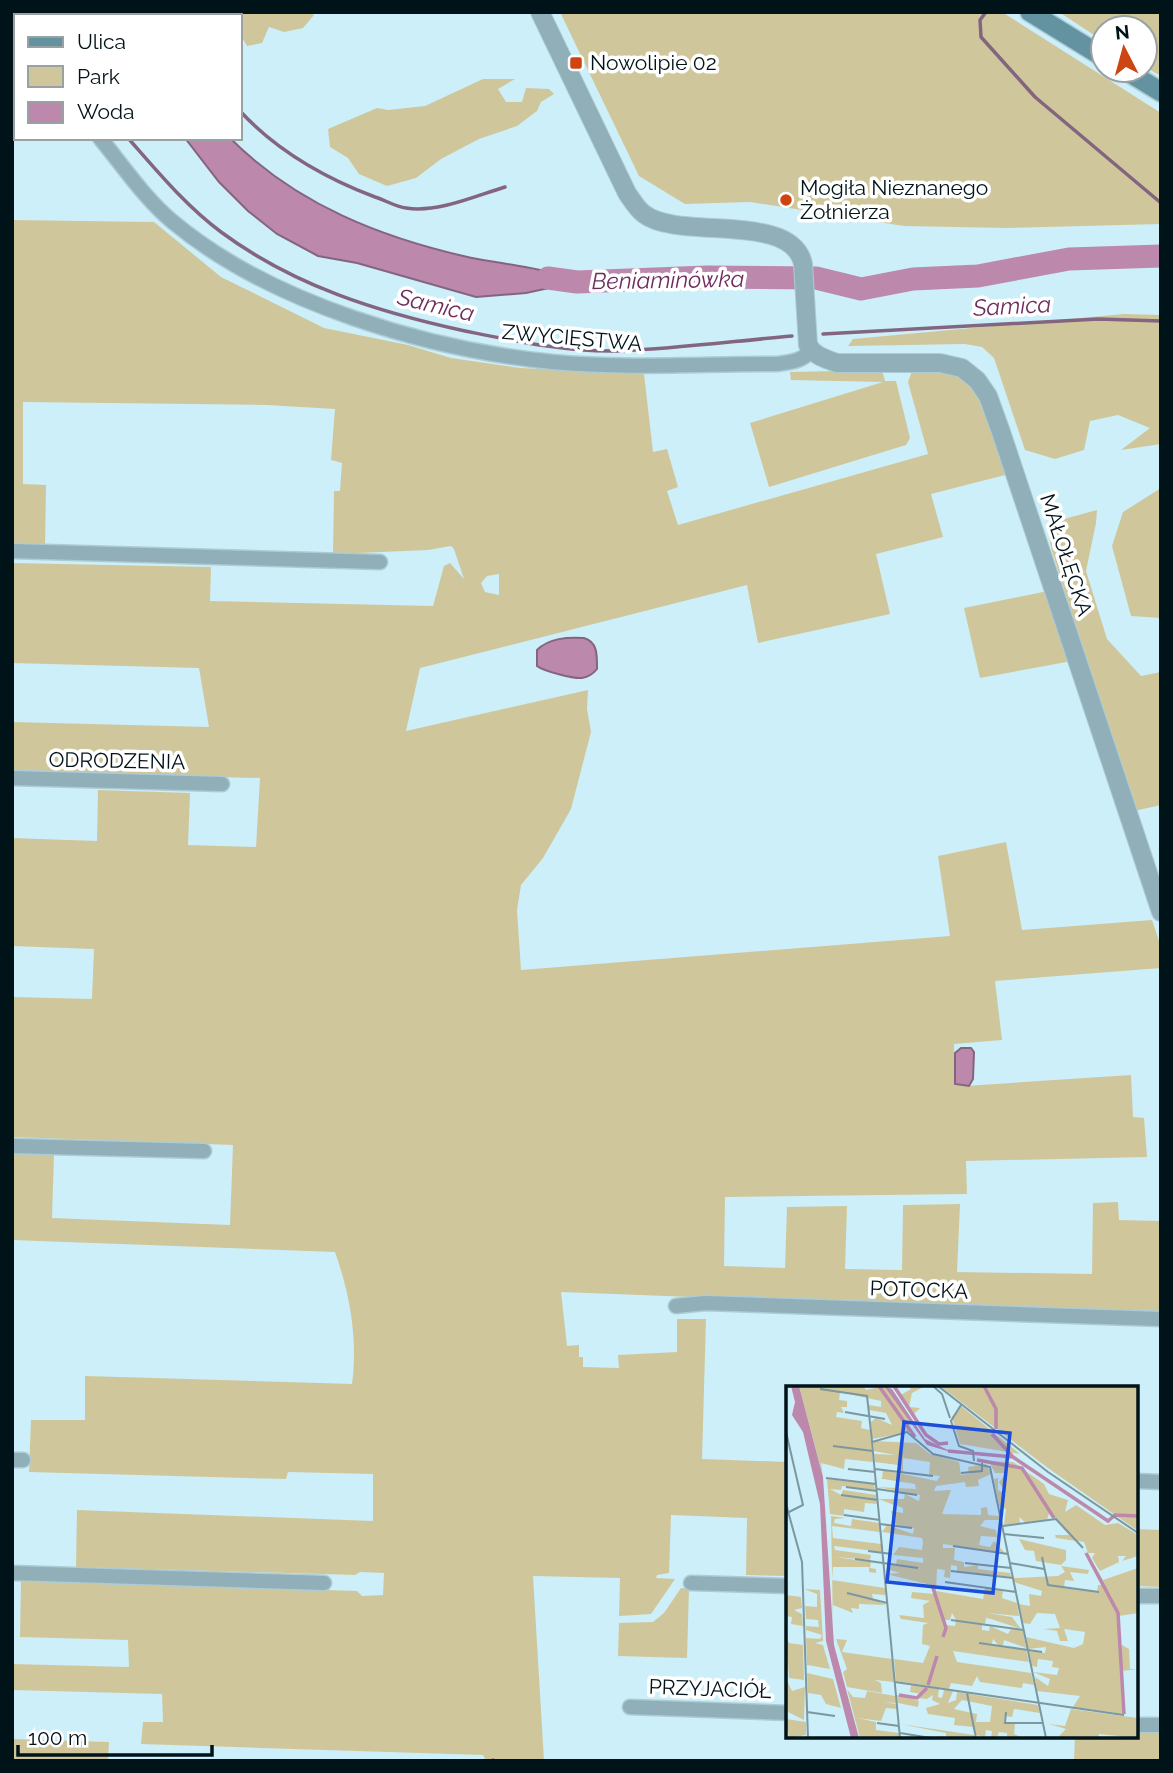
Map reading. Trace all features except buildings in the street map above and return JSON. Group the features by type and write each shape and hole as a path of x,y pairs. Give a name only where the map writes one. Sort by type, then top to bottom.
{"main road":[{"path":"1030,12 1089,48"}],"street":[{"path":"540,12 627,193 645,215 665,222 783,238 795,247 803,264 807,337 811,350"},
{"name":"ZWYCIĘSTWA","path":"102,140 171,221 204,246 283,291 349,316 463,347 552,362 626,366 776,363 794,361 806,356 811,350"},
{"name":"MAŁOŁĘCKA","path":"811,350 822,358 837,363 940,363 962,368 977,380 988,396 1161,912"},
{"path":"12,551 380,562"},
{"name":"ODRODZENIA","path":"12,778 222,784"},
{"path":"12,1146 204,1151"},
{"name":"POTOCKA","path":"676,1306 705,1303 1161,1319"},
{"path":"1138,1481 1161,1482"},
{"path":"12,1573 324,1583"},
{"path":"691,1583 786,1587"},
{"path":"1138,1596 1161,1596"},
{"name":"PRZYJACIÓŁ","path":"630,1707 786,1713"},
{"path":"1138,1725 1161,1726"}],"green space":[{"path":"12,12 39,12 14,14 12,113"},
{"path":"310,12 314,15 303,28 284,32 269,27 262,43 247,46 242,37 242,14 234,14"},
{"path":"560,12 1002,12 1089,67 1089,84 1115,84 1161,113 1161,224 1007,228 904,226 750,202 685,204 639,176"},
{"path":"1059,12 1161,12 1161,76 1159,14 1089,14 1089,32"},
{"path":"483,79 515,79 498,89 506,102 522,102 526,88 549,89 554,94 541,102 537,111 517,126 479,139 441,159 416,178 387,186 359,174 348,158 330,147 328,129 377,108 388,110 425,106"},
{"path":"12,220 154,222 221,277 324,328 408,345 451,358 520,368 644,374 653,452 667,449 678,487 667,491 678,525 928,454 908,382 912,371 951,371 975,389 985,403 1009,474 931,494 943,537 876,554 890,614 758,643 747,585 420,668 406,731 588,690 587,709 591,732 571,809 543,858 521,885 517,910 521,970 950,936 938,856 1006,842 1022,930 1152,920 1161,947 1161,968 995,981 1002,1040 954,1044 955,1084 965,1086 1131,1075 1133,1117 1144,1118 1147,1157 966,1161 967,1194 725,1197 724,1266 785,1268 787,1207 847,1206 845,1269 902,1270 903,1205 960,1204 957,1272 1092,1274 1093,1203 1118,1202 1119,1220 1161,1221 1161,1315 561,1292 567,1346 579,1345 579,1357 583,1357 583,1367 619,1368 618,1355 677,1352 677,1319 706,1319 702,1459 786,1462 786,1576 746,1575 747,1518 671,1515 669,1573 657,1575 656,1578 675,1579 651,1614 619,1616 620,1578 533,1576 544,1761 486,1761 483,1755 141,1744 143,1722 163,1722 162,1694 12,1690 12,1664 129,1667 128,1640 20,1637 21,1580 357,1591 362,1596 383,1595 384,1573 360,1572 355,1575 76,1567 77,1510 373,1521 373,1474 288,1472 286,1479 29,1472 31,1420 85,1420 85,1376 352,1384 354,1351 349,1301 335,1252 12,1240 12,1153 54,1154 52,1218 230,1225 233,1145 12,1137 12,997 92,999 94,949 12,946 12,838 97,841 98,790 190,793 188,845 256,847 260,778 12,772 12,722 209,727 199,668 12,663 12,563 211,567 210,601 433,606 444,566 450,563 464,579 451,546 428,550 333,554 334,491 340,491 342,463 331,460 335,409 267,405 23,402 23,484 46,485 45,547 12,546","holes":["499,574 499,595 485,592 481,583 487,576"]},
{"path":"1124,314 1161,315 1161,444 1121,450 1150,428 1118,415 1090,421 1084,450 1055,459 1025,450 994,358 982,347 965,344 848,346 853,339"},
{"path":"882,370 885,381 896,381 910,438 906,445 769,487 750,423 883,382 791,380 790,372"},
{"path":"1161,488 1161,618 1131,616 1112,546 1123,512"},
{"path":"1097,510 1086,571 1107,639 1141,676 1161,672 1161,805 1134,811 1052,551 1046,524"},
{"path":"1048,591 1072,661 980,678 964,608"},
{"path":"1138,1529 1161,1530 1161,1587 1138,1586"},
{"path":"681,1588 689,1589 687,1658 618,1656 619,1623 653,1622 664,1613"},
{"path":"1138,1731 1161,1732 1161,1761 1074,1761 1075,1738 1138,1738"},
{"path":"12,1739 109,1742 108,1761 12,1761"}],"water":[{"path":"65,12 126,14 66,14"},
{"path":"187,140 232,140 283,182 342,216 374,229 439,250 539,270 577,282 526,293 476,297 357,263 318,256 277,234 248,211 219,182"},
{"path":"584,638 592,643 597,655 597,669 590,675 572,677 537,666 537,650 547,643 559,639"},
{"path":"961,1048 971,1048 974,1052 973,1079 969,1086 955,1084 955,1053"}],"waterway":[{"path":"986,12 980,20 981,37 1035,97 1161,203"},
{"path":"242,113 270,139 303,162 338,181 398,206 418,209 443,206 505,187"},
{"name":"Samica","path":"130,140 172,188 221,232 278,268 369,306 465,331 560,348 598,351 661,349 792,336"},
{"name":"Beniaminówka","path":"548,278 577,282 707,277 816,278 861,289 913,279 978,276 1069,259 1161,256"},
{"name":"Samica","path":"823,334 1098,319 1161,321"}],"place":[{"name":"Nowolipie 02","path":"576,63"},
{"name":"Mogiła Nieznanego Żołnierza","path":"786,200"}]}
